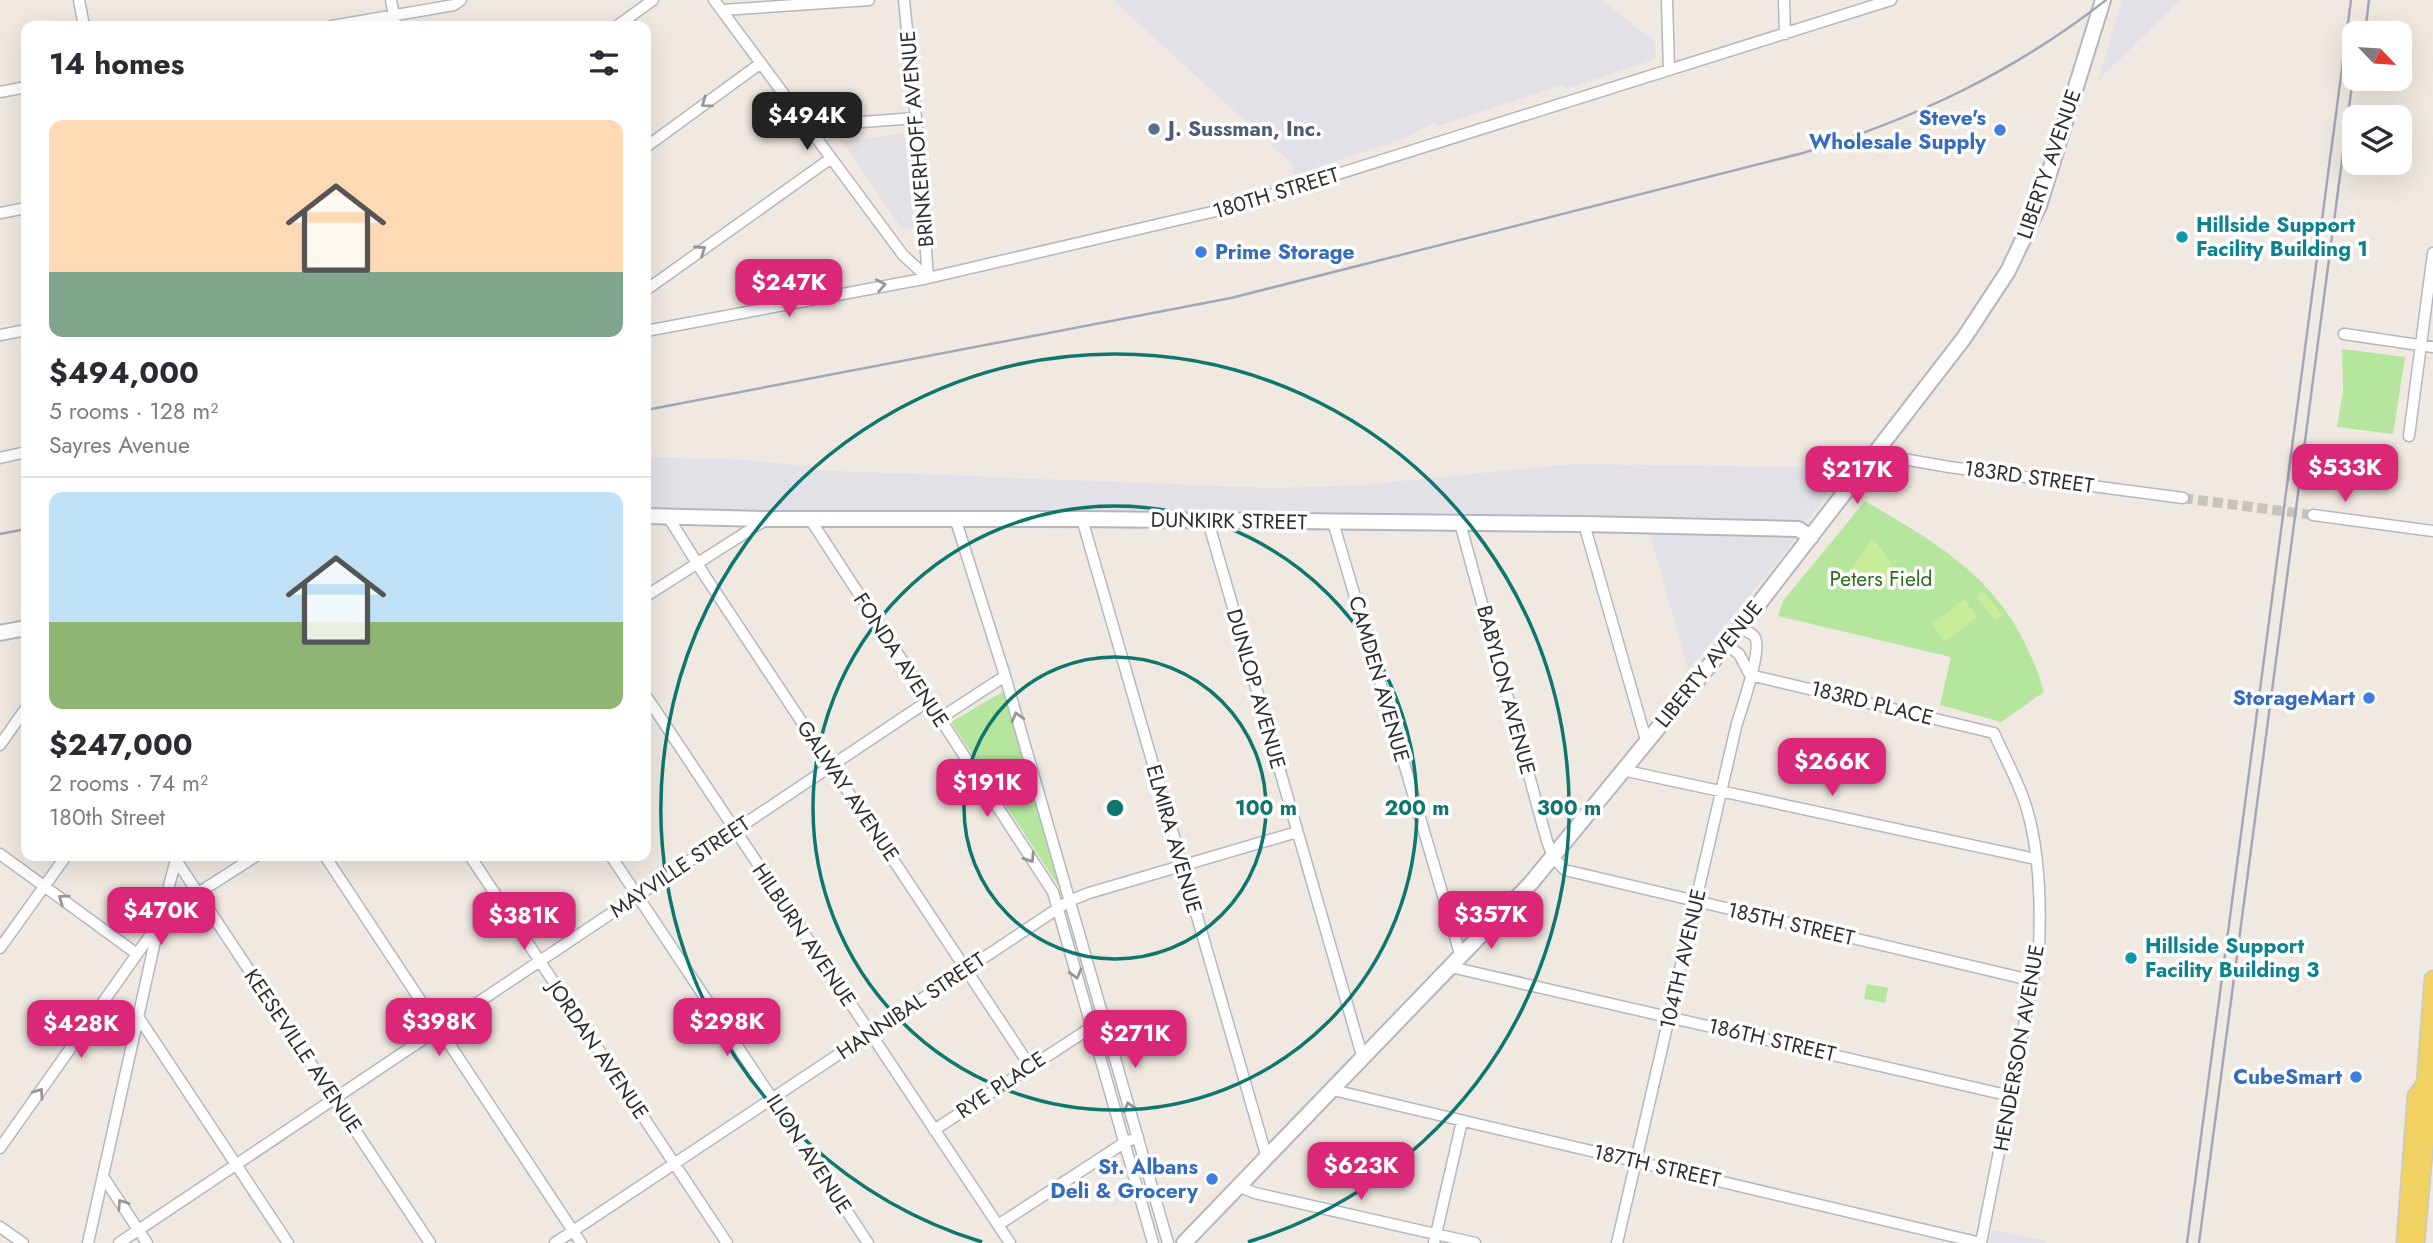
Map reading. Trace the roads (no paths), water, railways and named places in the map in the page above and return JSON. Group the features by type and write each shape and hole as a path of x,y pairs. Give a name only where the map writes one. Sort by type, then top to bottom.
{"main road":[{"name":"LIBERTY AVENUE","path":"1190,1240 1553,857 1740,628 1975,324 2017,254 2045,187 2103,0"},
{"name":"DUNKIRK STREET","path":"651,516 767,519 955,518 1584,524 1798,529 1811,537"},
{"path":"0,634 21,629"},
{"path":"2416,1243 2429,1095 2433,979"},
{"path":"2405,1243 2416,1096 2429,1084"}],"street":[{"path":"79,0 83,21"},
{"path":"391,0 395,21"},
{"path":"358,21 454,5 461,0"},
{"path":"624,21 653,0"},
{"path":"714,0 903,255 928,278"},
{"path":"722,10 869,0"},
{"name":"BRINKERHOFF AVENUE","path":"904,0 928,278"},
{"path":"1667,0 1669,69"},
{"path":"1784,0 1785,34"},
{"name":"180TH STREET","path":"651,330 928,278 1233,207 1891,0"},
{"path":"651,143 761,63"},
{"path":"0,92 21,88"},
{"path":"807,126 916,118"},
{"path":"651,286 830,159"},
{"path":"0,213 21,209"},
{"path":"2409,436 2433,253"},
{"path":"0,335 21,331"},
{"path":"2344,334 2433,347"},
{"path":"0,458 21,454"},
{"name":"183RD STREET","path":"1875,454 1949,467 2183,498"},
{"name":"GALWAY AVENUE","path":"667,515 1030,1066"},
{"path":"2313,515 2433,531"},
{"path":"725,543 735,517"},
{"path":"955,518 1005,676 1168,1243"},
{"path":"651,593 725,543 767,519"},
{"name":"FONDA AVENUE","path":"810,519 1053,892 1058,908"},
{"name":"ELMIRA AVENUE","path":"1082,519 1267,1158"},
{"name":"DUNLOP AVENUE","path":"1208,521 1363,1059"},
{"name":"CAMDEN AVENUE","path":"1333,522 1456,962"},
{"name":"BABYLON AVENUE","path":"1460,523 1553,857"},
{"path":"1584,524 1646,740"},
{"name":"104TH AVENUE","path":"1617,1243 1722,790 1750,675 1757,657 1758,643 1754,636 1740,628"},
{"path":"1726,645 1739,654 1750,675"},
{"name":"183RD PLACE","path":"1750,675 1994,733"},
{"path":"939,719 1005,676"},
{"name":"MAYVILLE STREET","path":"119,1243 928,701"},
{"name":"HILBURN AVENUE","path":"651,704 1010,1243"},
{"path":"0,745 21,715"},
{"name":"HENDERSON AVENUE","path":"1981,1243 2034,981 2040,917 2036,859 2025,803 1994,733"},
{"path":"1622,770 2036,859"},
{"name":"HANNIBAL STREET","path":"555,1243 1069,901 1088,893 1297,832"},
{"path":"0,854 137,954"},
{"name":"185TH STREET","path":"1553,857 1565,870 2034,981"},
{"path":"0,948 62,861"},
{"path":"88,1243 159,923 176,861"},
{"name":"KEESEVILLE AVENUE","path":"179,861 197,893 430,1243"},
{"path":"0,1148 159,923 197,893 248,861"},
{"path":"328,861 581,1243"},
{"name":"JORDAN AVENUE","path":"473,861 727,1243"},
{"name":"ILION AVENUE","path":"614,861 868,1243"},
{"path":"1058,908 1153,1243"},
{"name":"186TH STREET","path":"1456,962 1669,1017 2011,1096"},
{"path":"139,1018 288,1243"},
{"name":"RYE PLACE","path":"934,1130 1104,1019"},
{"name":"187TH STREET","path":"1332,1090 1981,1243"},
{"path":"1435,1239 1462,1121"},
{"path":"998,1225 1124,1143 1138,1137"},
{"path":"104,1178 147,1243"},
{"path":"1240,1187 1435,1239 1475,1243"},
{"path":"2396,1243 2407,1212"},
{"path":"0,1227 23,1243"}],"tunnel":[{"path":"2183,498 2313,515"}],"railway":[{"path":"651,409 1231,298 1803,153 1885,125 1962,91 2035,50 2106,0"},
{"path":"2187,1243 2351,0"},
{"path":"2366,21 2369,0"},
{"path":"2199,1243 2351,91"},
{"path":"0,534 21,530"}],"place":[{"name":"J. Sussman, Inc.","path":"1154,129"},
{"name":"Steve's Wholesale Supply","path":"2000,130"},
{"name":"Hillside Support Facility Building 1","path":"2182,237"},
{"name":"Prime Storage","path":"1201,252"},
{"name":"StorageMart","path":"2369,698"},
{"name":"Hillside Support Facility Building 3","path":"2131,958"},
{"name":"CubeSmart","path":"2356,1077"},
{"name":"St. Albans Deli & Grocery","path":"1212,1179"}],"park label":[{"name":"Peters Field","path":"1881,579"}]}
